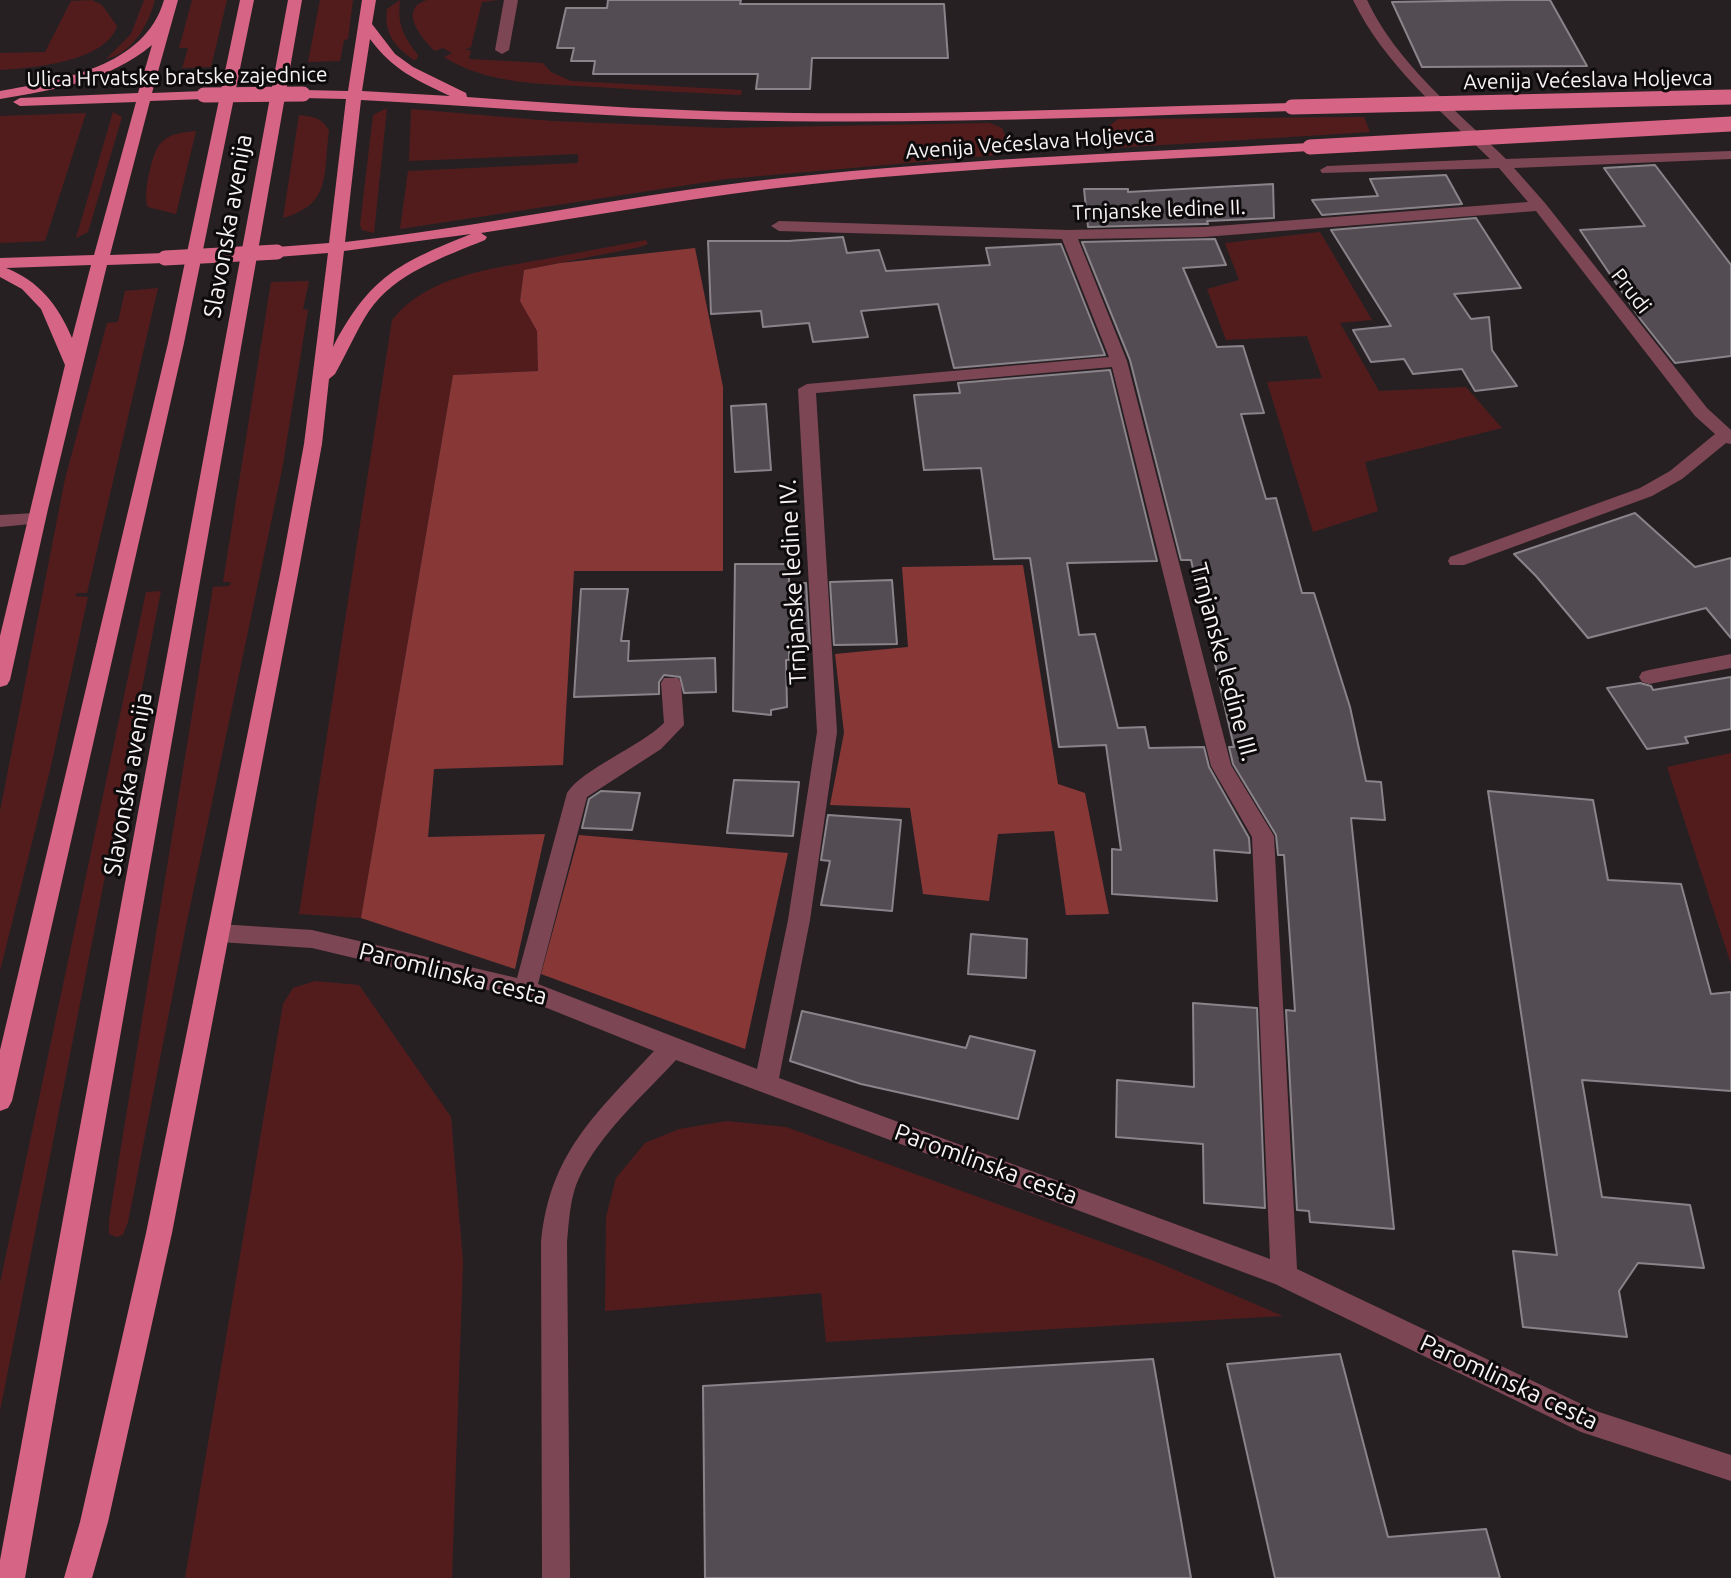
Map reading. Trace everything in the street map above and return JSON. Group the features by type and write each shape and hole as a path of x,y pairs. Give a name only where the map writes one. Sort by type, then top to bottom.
{"main road":[{"path":"0,95 73,79 120,62 149,40 171,0"},
{"path":"0,680 35,519 99,261 171,0"},
{"name":"Slavonska avenija","path":"0,1101 176,343 247,0"},
{"name":"Slavonska avenija","path":"11,1578 295,0"},
{"path":"78,1578 94,1522 156,1247 290,569 313,444 354,95 369,0"},
{"path":"366,25 390,57 408,70 476,103"},
{"name":"Ulica Hrvatske bratske zajednice","path":"0,102 204,95 354,95"},
{"name":"Avenija Većeslava Holjevca","path":"354,95 601,112 826,117 1731,97"},
{"name":"Avenija Većeslava Holjevca","path":"337,249 678,196 836,178 1310,147 1731,124"},
{"path":"320,388 365,306 381,288 421,262 527,220"},
{"path":"0,263 99,261 337,249"},
{"path":"0,271 11,275 33,291 51,310 64,334 74,366"}],"street":[{"path":"502,50 511,0"},
{"name":"Prudi","path":"1360,0 1370,21 1411,76 1503,164 1540,206 1631,326 1701,412 1728,437"},
{"path":"1327,170 1731,155"},
{"name":"Trnjanske ledine II.","path":"779,226 1068,235 1204,232 1540,206"},
{"name":"Trnjanske ledine III.","path":"1068,235 1119,361 1220,766 1263,836 1284,1276"},
{"name":"Trnjanske ledine IV.","path":"766,1082 799,920 827,732 807,388 1119,361"},
{"path":"1457,561 1646,492 1676,475 1728,437"},
{"path":"0,521 35,519"},
{"path":"1650,677 1731,662"},
{"path":"525,989 578,793 600,775 662,739 674,725 671,683"},
{"name":"Paromlinska cesta","path":"219,933 312,939 525,989 672,1048 1284,1276 1591,1423 1731,1468"},
{"path":"556,1578 554,1242 557,1212 568,1175 589,1141 672,1048"}],"shaded area":[{"path":"92,0 102,5 117,26 110,38 99,48 48,65 0,70 0,53 45,52 71,1"},
{"path":"144,0 155,0 144,28 124,51 106,59 131,34"},
{"path":"192,0 227,0 211,67 182,68 188,48 179,48"},
{"path":"320,0 353,0 348,39 344,40 340,61 308,62"},
{"path":"400,0 402,29 418,55 414,60 392,39 387,26 387,9"},
{"path":"427,0 499,0 482,2 471,47 465,50 471,50 469,59 543,63 551,72 571,81 742,90 741,95 537,84 479,73 444,57 452,53 443,48 435,51 419,32 413,17 414,10 418,4"},
{"path":"387,108 374,233 362,230 360,225 373,115"},
{"path":"411,109 552,121 724,128 990,123 1002,128 1006,143 998,155 727,179 400,229 408,171 578,163 578,154 409,161"},
{"path":"113,112 122,117 88,232 76,238"},
{"path":"86,113 45,241 0,243 0,116"},
{"path":"299,115 320,120 329,131 325,174 318,196 310,205 283,218"},
{"path":"1364,117 1370,132 1114,148 1101,140 1102,132 1118,119"},
{"path":"196,131 176,214 148,207 146,194 149,175 160,144 172,135"},
{"path":"1320,232 1372,320 1340,323 1379,391 1466,387 1502,428 1365,462 1378,511 1313,532 1267,382 1322,378 1307,336 1226,340 1207,289 1239,280 1225,243"},
{"path":"646,240 648,244 640,247 524,270 520,301 537,331 538,371 453,375 361,918 299,914 392,320 424,293 462,276"},
{"path":"695,248 723,387 723,571 574,571 563,765 434,769 428,837 545,834 515,969 361,918 453,375 538,371 537,331 520,301 524,270 560,263"},
{"path":"309,281 303,309 308,310 282,470 187,921 128,1222 123,1235 116,1237 109,1234 109,1220 213,587 229,586 231,582 223,582 271,282"},
{"path":"158,288 87,593 77,593 75,596 88,597 50,770 0,971 0,811 65,479 107,323 118,322 125,291"},
{"path":"1023,565 1058,784 1085,793 1109,914 1066,915 1054,831 998,834 989,901 923,894 910,808 830,805 844,733 835,654 908,647 902,567"},
{"path":"161,591 0,1411 0,1283 146,592"},
{"path":"1731,753 1731,964 1667,767"},
{"path":"579,835 788,853 745,1049 541,974"},
{"path":"315,981 359,985 451,1117 463,1262 452,1578 185,1578 283,1004 293,988"},
{"path":"727,1121 786,1127 1154,1261 1283,1316 826,1342 821,1293 605,1311 606,1217 616,1178 645,1143 679,1129"}],"building":[{"path":"608,0 741,0 740,4 944,4 948,58 812,58 810,89 756,89 758,74 593,74 595,61 571,61 574,48 557,48 566,8 607,8"},
{"path":"1550,0 1587,66 1422,67 1392,2"},
{"path":"1655,165 1731,265 1731,356 1675,363 1641,320 1580,230 1645,226 1604,168"},
{"path":"1446,175 1462,204 1322,215 1312,200 1378,196 1370,179"},
{"path":"1273,184 1274,218 1207,221 1208,224 1088,227 1084,189 1128,189 1128,192"},
{"path":"1476,218 1521,288 1454,294 1471,319 1489,317 1492,350 1517,386 1475,391 1462,369 1413,374 1404,359 1371,362 1353,330 1391,326 1331,230"},
{"path":"843,237 847,253 879,250 886,271 990,265 986,248 1061,244 1105,355 954,368 938,304 861,311 868,337 813,342 809,323 763,327 761,311 711,314 708,241 789,241"},
{"path":"1215,239 1226,265 1183,268 1217,347 1243,346 1264,413 1241,414 1266,499 1276,498 1302,593 1314,593 1350,707 1366,781 1381,782 1385,820 1351,818 1394,1229 1310,1222 1309,1211 1297,1210 1286,1010 1295,1011 1284,855 1278,855 1276,835 1233,764 1229,747 1234,747 1191,560 1181,560 1130,360 1082,242"},
{"path":"1110,370 1157,561 1067,563 1079,635 1095,634 1118,728 1145,727 1149,748 1204,747 1209,767 1249,838 1250,853 1214,850 1217,901 1112,894 1112,849 1121,850 1106,745 1059,747 1030,558 994,559 981,468 924,470 914,395 960,393 958,383"},
{"path":"766,404 771,470 735,472 731,406"},
{"path":"1635,513 1695,567 1731,558 1731,638 1706,608 1588,638 1514,554"},
{"path":"735,564 789,564 789,583 806,583 810,646 789,646 789,660 786,660 787,707 771,710 771,715 733,711"},
{"path":"892,580 897,644 834,645 830,582"},
{"path":"581,589 628,589 621,641 629,641 628,661 715,658 716,692 684,693 680,677 664,675 659,682 659,694 574,697"},
{"path":"1731,677 1731,729 1685,737 1688,743 1647,749 1607,688 1640,683 1651,686 1653,690"},
{"path":"734,780 799,782 793,836 727,833"},
{"path":"601,791 640,793 632,830 582,828 589,799"},
{"path":"1488,791 1593,800 1608,880 1681,884 1711,994 1731,992 1731,1091 1582,1080 1602,1197 1690,1205 1704,1268 1638,1263 1619,1291 1627,1337 1523,1327 1513,1251 1557,1255"},
{"path":"828,815 901,820 892,911 821,905 830,861 821,860"},
{"path":"971,934 1027,939 1026,978 968,974"},
{"path":"1193,1003 1257,1008 1265,1208 1204,1203 1203,1144 1116,1137 1117,1080 1194,1087"},
{"path":"802,1011 966,1048 970,1036 1035,1051 1018,1119 861,1084 790,1061"},
{"path":"1340,1354 1388,1537 1486,1529 1500,1578 1275,1578 1227,1364"},
{"path":"1153,1359 1191,1578 705,1578 703,1386"}]}
